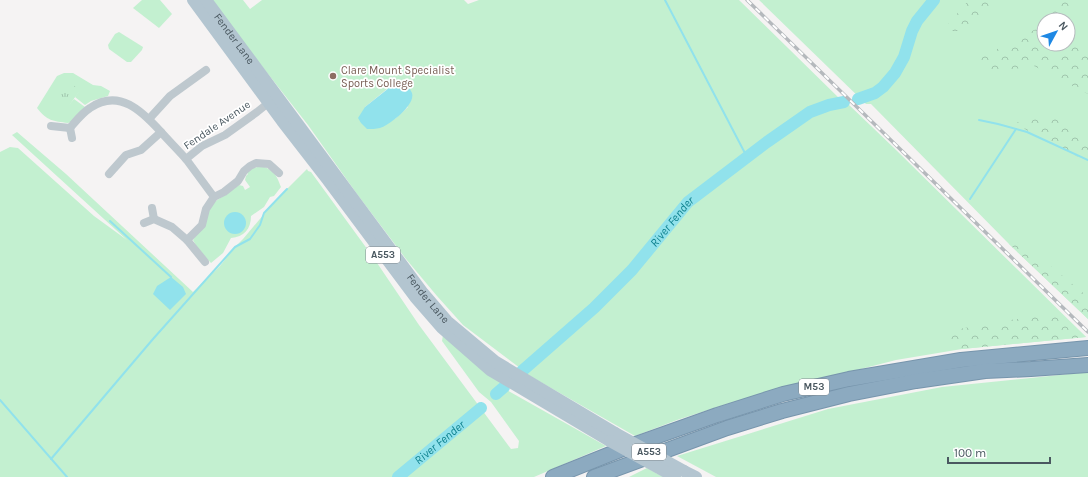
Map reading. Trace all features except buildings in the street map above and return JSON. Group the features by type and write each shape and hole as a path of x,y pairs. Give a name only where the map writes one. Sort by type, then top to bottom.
{"highway":[{"name":"M53","path":"553,477 630,446 688,425 783,394 849,379 961,360 1088,348"},
{"name":"M53","path":"594,477 727,428 782,411 849,394 916,381 985,371 1088,365"}],"main road":[{"name":"Fender Lane","path":"193,0 273,99 423,293 447,321 496,362 612,437 680,474 696,477"},
{"name":"Fender Lane","path":"206,0 273,99"}],"street":[{"path":"149,119 170,96 206,70"},
{"name":"Fendale Avenue","path":"214,197 186,159 202,146 224,135 273,99"},
{"path":"70,128 90,107 109,101 124,103 131,105 149,119 186,159"},
{"path":"51,126 70,128"},
{"path":"70,128 72,138"},
{"path":"109,174 126,155 142,150 161,132"},
{"path":"187,240 202,224 206,209 214,197 224,192 238,181 244,171 256,163 268,164 278,173"},
{"path":"152,208 154,219"},
{"path":"144,223 154,219 172,227 187,240 205,262"}],"green space":[{"path":"142,0 160,0 172,14 159,28 133,8"},
{"path":"210,0 243,0 250,9 262,0 464,0 468,4 479,0 739,0 841,100 803,113 701,189 678,211 621,278 585,312 520,368 463,325 437,296 406,259 308,125","holes":["387,89 408,107 396,118 379,128 365,107"]},
{"path":"759,0 1088,0 1088,319 1009,244 871,104 866,104"},
{"path":"969,0 1003,0 968,31 942,31"},
{"path":"1065,0 1077,0 1066,12 1054,12"},
{"path":"1036,29 1036,52 1076,52 1076,42 1088,49 1088,94 1032,65 1004,72 987,71 974,61"},
{"path":"119,32 143,47 131,62 127,62 109,49 108,45 115,34"},
{"path":"64,73 73,73 93,85 101,86 110,91 108,96 91,101 85,105 75,97 80,90 68,106 74,99 85,107 71,122 68,123 51,120 44,116 37,108 57,76"},
{"path":"63,78 80,90 68,107 51,95"},
{"path":"847,103 1086,337 962,349 896,360 733,402 677,420 635,436 523,372 611,296 692,204 727,175 811,113"},
{"path":"1065,114 1076,134 1088,144 1088,162 1013,123"},
{"path":"17,132 66,174 193,292 220,266 275,201 307,169 311,172 373,257 419,325 511,449 518,448 519,441 491,402 479,392 442,341 443,335 501,382 498,385 606,446 534,477 402,477 481,410 479,407 395,477 0,477 0,152 10,147 18,148 94,216 127,240 12,135"},
{"path":"261,166 274,173 281,187 274,196 270,197 264,207 251,216 250,225 246,232 240,236 231,238 223,253 211,263 198,249 193,240 213,203 239,185 243,186 245,190 250,187 245,180 248,174 246,172 250,169"},
{"path":"1016,240 1022,242 1088,297 1088,319 1009,244"},
{"path":"1062,314 1086,337 962,349 943,343 942,338 945,333 953,330 1023,318"},
{"path":"1088,372 1088,477 716,477 677,456 828,409 942,387"},
{"path":"647,468 663,477 629,477"}],"water":[{"path":"399,80 410,89 412,93 410,103 401,114 384,126 367,129 358,118 365,107"},
{"path":"231,212 239,212 246,219 246,227 239,234 231,234 224,227 224,219"},
{"path":"171,277 183,287 186,294 170,310 153,294 157,286"}],"waterway":[{"path":"665,0 747,157"},
{"name":"River Fender","path":"858,99 875,93 883,87 895,73 904,57 912,31 917,21 934,0"},
{"name":"River Fender","path":"522,371 594,308 632,270 688,202 767,142 810,112 829,105 844,102"},
{"path":"979,120 1027,132 1088,160"},
{"path":"970,199 1016,129"},
{"path":"51,459 153,339 235,247 250,239 260,225 264,213 287,189"},
{"path":"110,221 171,277"},
{"name":"River Fender","path":"496,394 504,387"},
{"path":"0,400 67,477"},
{"name":"River Fender","path":"398,477 481,408"}],"railway":[{"path":"747,0 1088,332"}],"place":[{"name":"Clare Mount Specialist Sports College","path":"333,76"}]}
